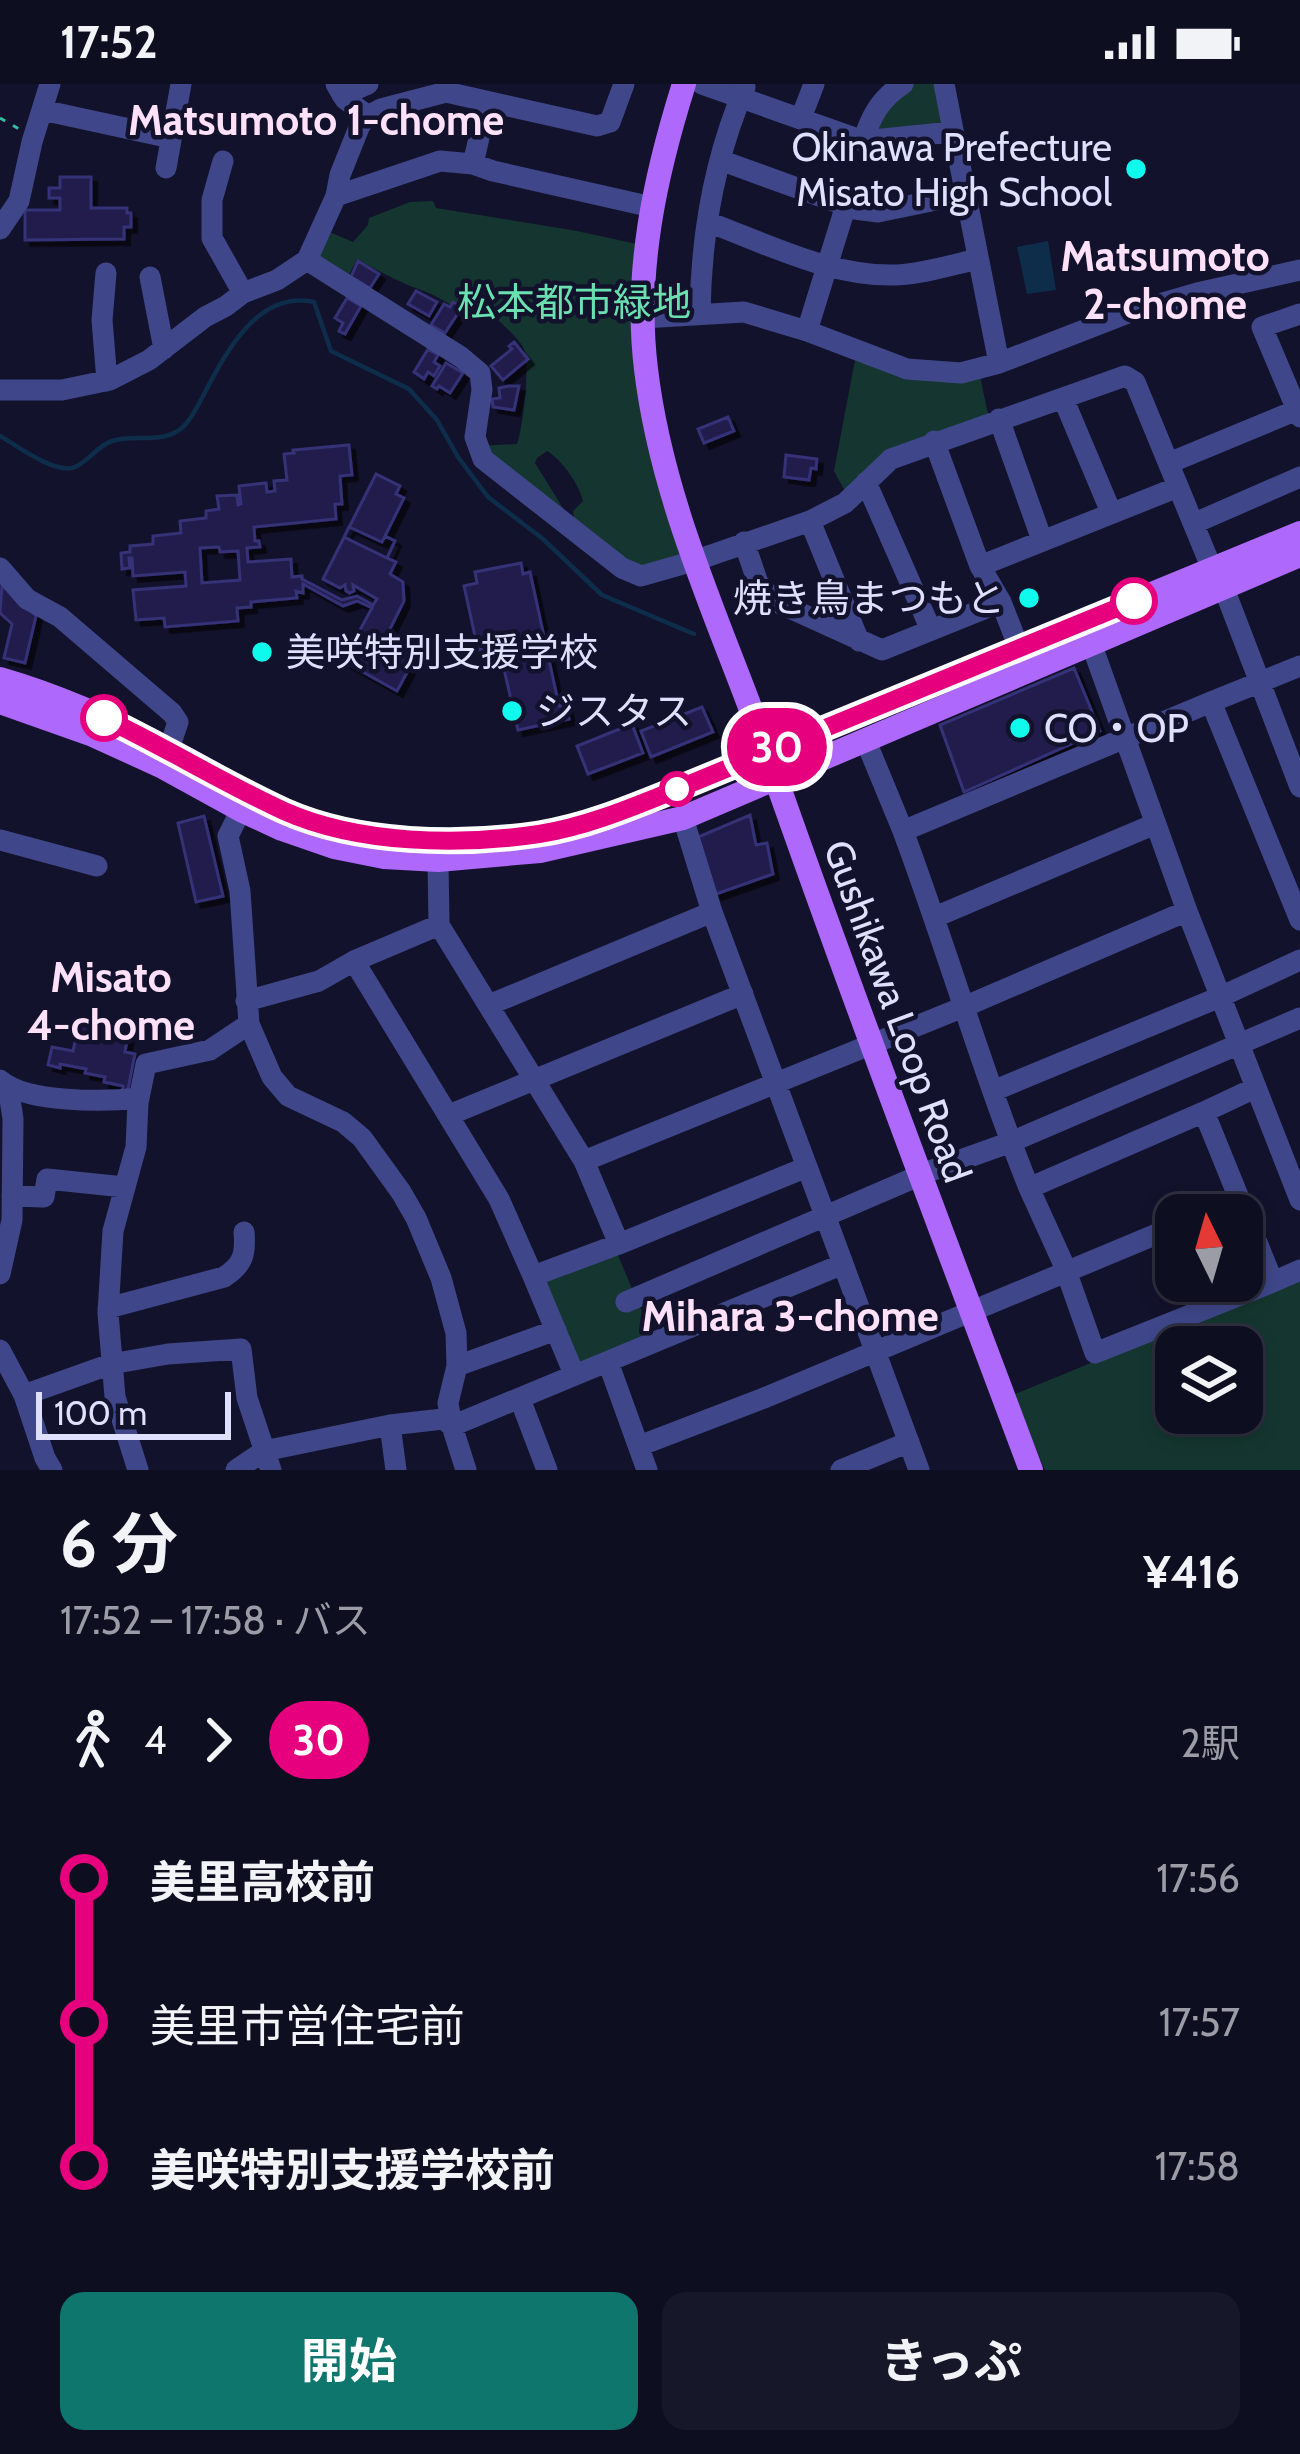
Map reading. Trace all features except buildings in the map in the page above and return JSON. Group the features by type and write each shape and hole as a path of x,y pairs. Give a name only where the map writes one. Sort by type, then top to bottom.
{"main road":[{"name":"Gushikawa Loop Road","path":"684,84 663,149 646,246 646,368 665,476 1031,1470"},
{"path":"0,702 93,735 241,811 334,847 384,857 438,860 540,851 682,818 1091,643 1300,532"},
{"path":"0,680 104,718 287,812 340,830 438,841 539,834 605,818 1019,648 1217,578 1300,555"}],"street":[{"path":"0,230 19,201 50,84"},
{"path":"166,168 181,84"},
{"path":"339,89 368,84"},
{"path":"0,390 62,390 107,381 149,361 205,316 243,293 277,280 307,260 336,196 354,139 368,116 381,109 430,89 597,126 610,122 624,84"},
{"path":"703,84 744,90 863,141 952,132"},
{"path":"801,118 814,84"},
{"path":"863,141 871,114 903,84"},
{"path":"944,84 1000,363"},
{"path":"339,89 368,116"},
{"path":"700,314 701,261 720,160 744,90"},
{"path":"473,164 487,103"},
{"path":"42,110 171,138"},
{"path":"720,160 846,206 878,212 965,194"},
{"path":"223,161 212,200 212,238 243,293"},
{"path":"336,196 440,161 473,164 652,207"},
{"path":"807,331 846,206"},
{"path":"708,222 827,266 898,275 978,259"},
{"path":"307,260 461,357 480,374 475,436 484,459 622,568 640,576 810,521 845,502 891,459 1125,376 1135,382 1300,787"},
{"path":"644,318 744,312 907,369 961,373 1000,363 1128,313 1300,270"},
{"path":"106,274 102,320 107,381"},
{"path":"150,277 164,349"},
{"path":"1169,463 1298,414 1262,327 1300,314"},
{"path":"1063,398 1111,512"},
{"path":"999,419 1042,540"},
{"path":"934,442 980,566 1019,648"},
{"path":"1195,523 1300,477"},
{"path":"866,482 931,630"},
{"path":"980,566 1178,487"},
{"path":"810,521 859,641"},
{"path":"744,542 758,583 773,601 882,650 1001,602"},
{"path":"0,568 27,599 60,617 172,713 178,722 169,749"},
{"path":"1091,643 1187,911 1300,1200"},
{"path":"903,831 1300,666"},
{"path":"1210,702 1300,920"},
{"path":"865,739 935,917 1011,1142 1095,1353 1300,1270"},
{"path":"241,811 228,836 240,891 248,1012 272,1077 288,1096 343,1122 362,1138 401,1192 441,1278 456,1334 457,1366 448,1403 466,1470"},
{"path":"682,818 712,912 919,1470"},
{"path":"935,917 1155,824"},
{"path":"0,840 97,866"},
{"path":"438,860 439,925 584,1161 619,1244"},
{"path":"584,1161 1187,911"},
{"path":"489,1006 712,912"},
{"path":"138,1470 115,1397 108,1308 112,1231 136,1147 146,1064 210,1050 248,1012 439,925"},
{"path":"354,961 499,1199 574,1374"},
{"path":"993,1091 1300,961"},
{"path":"449,1115 743,994"},
{"path":"626,1302 1300,1018"},
{"path":"4,1083 47,1099 140,1098"},
{"path":"0,1274 12,1220 13,1119 4,1083"},
{"path":"1030,1188 1255,1088"},
{"path":"1204,1112 1235,1194"},
{"path":"533,1276 807,1167"},
{"path":"12,1196 44,1197 46,1179 124,1187"},
{"path":"108,1308 224,1277 239,1268 244,1232"},
{"path":"639,1446 1155,1235"},
{"path":"1263,1259 1273,1282"},
{"path":"452,1426 843,1264"},
{"path":"457,1366 556,1330"},
{"path":"24,1395 111,1364 241,1349 247,1398 268,1460"},
{"path":"0,1350 24,1395 52,1470"},
{"path":"608,1362 647,1470"},
{"path":"520,1399 547,1470"},
{"path":"236,1470 390,1424 443,1419 452,1426"},
{"path":"390,1424 396,1470"},
{"path":"841,1470 909,1442"}],"path":[{"path":"0,118 23,132"}],"green space":[{"path":"903,84 944,84 952,132 864,141"},
{"name":"松本都市緑地","path":"433,201 436,208 646,246 643,318 694,561 641,576 576,531 573,511 583,501 574,480 553,455 547,451 535,463 566,513 478,446 517,444 524,410 523,347 496,318 468,313 357,259 344,285 307,260 320,228 353,242 369,218 410,202"},
{"path":"855,360 980,376 989,419 846,493 834,471"},
{"path":"614,1246 655,1343 574,1374 533,1276"},
{"path":"1300,1277 1300,1470 1045,1470 1013,1395 1155,1337 1155,1434 1263,1434 1263,1326 1181,1326 1239,1302 1263,1302 1263,1292"}],"water":[{"path":"1048,241 1056,290 1027,294 1017,247"}],"waterway":[{"path":"0,436 37,458 67,468 112,441 168,435 188,421 233,345 260,315 294,301 314,302 331,351 409,389 437,420 488,497 543,539 602,595 694,634"}],"bus line":[{"name":"30","path":"104,718 287,812 340,830 438,841 539,834 605,818 1134,601"}],"place":[{"name":"Okinawa Prefecture Misato High School","path":"1136,169"},
{"name":"焼き鳥まつもと","path":"1029,598"},
{"name":"美咲特別支援学校","path":"262,652"},
{"name":"ジスタス","path":"512,711"},
{"name":"CO・OP","path":"1020,728"}],"district":[{"name":"Matsumoto 1-chome","path":"316,120"},
{"name":"Matsumoto 2-chome","path":"1165,280"},
{"name":"Misato 4-chome","path":"111,1001"},
{"name":"Mihara 3-chome","path":"790,1316"}]}
